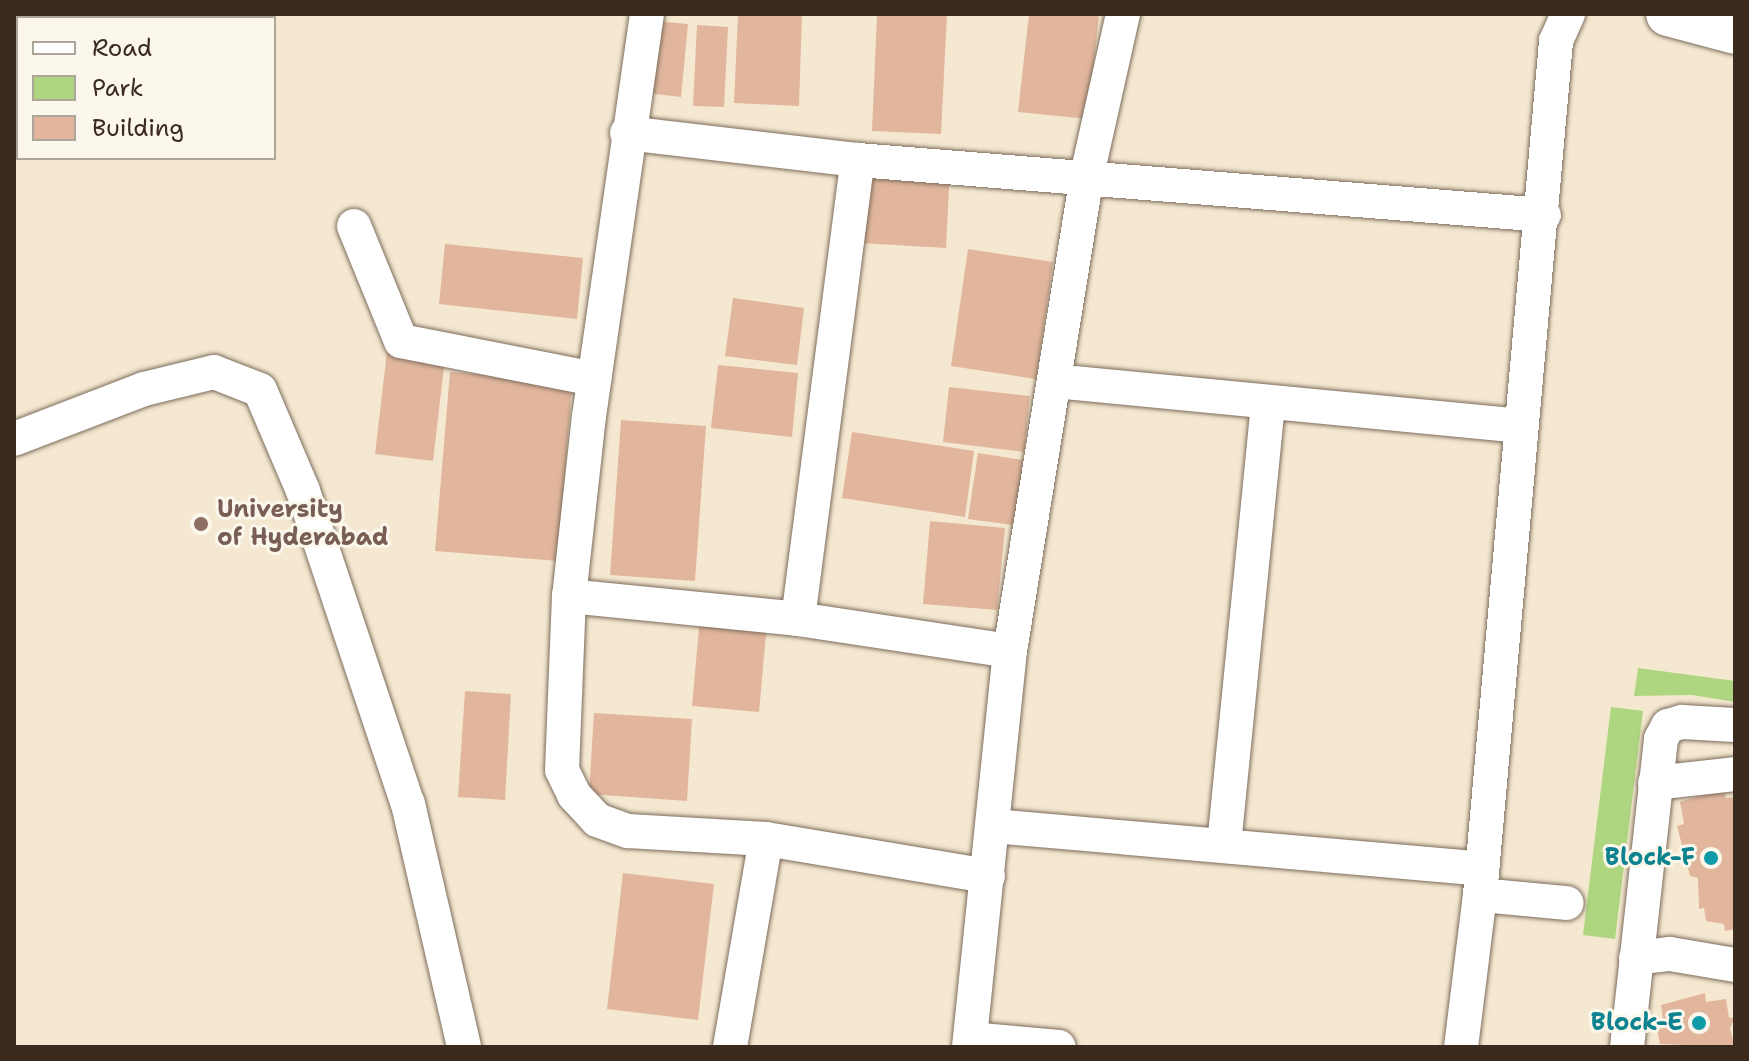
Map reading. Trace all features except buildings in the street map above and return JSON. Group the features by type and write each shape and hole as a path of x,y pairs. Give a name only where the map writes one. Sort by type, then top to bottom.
{"main road":[{"path":"1668,14 1735,32"}],"street":[{"path":"647,14 627,133 594,379 569,596 562,770 574,795 597,820 628,831 766,839 988,876"},
{"path":"1059,1047 969,1043 1010,651 1087,175 1123,14"},
{"path":"1461,1047 1481,882 1518,426 1544,215 1555,23"},
{"path":"627,133 858,160 1087,175 1544,215"},
{"path":"798,619 858,160"},
{"path":"354,226 401,341 594,379"},
{"path":"14,439 144,389 214,372 260,390 303,491 408,804 464,1047"},
{"path":"1054,381 1518,426"},
{"path":"1224,845 1268,402"},
{"path":"569,596 798,619 1010,651"},
{"path":"1627,1047 1661,739 1668,726 1704,719 1735,725"},
{"path":"1655,783 1735,774"},
{"path":"993,826 1224,845 1481,882 1567,903"},
{"path":"730,1047 766,839"},
{"path":"1636,958 1702,956 1735,965"}],"green space":[{"path":"1638,668 1735,681 1735,702 1692,695 1634,696"},
{"path":"1611,707 1643,711 1615,939 1583,935"}],"place":[{"name":"University of Hyderabad","path":"201,524"},
{"name":"Block-F","path":"1711,858"},
{"name":"Block-E","path":"1699,1023"}]}
